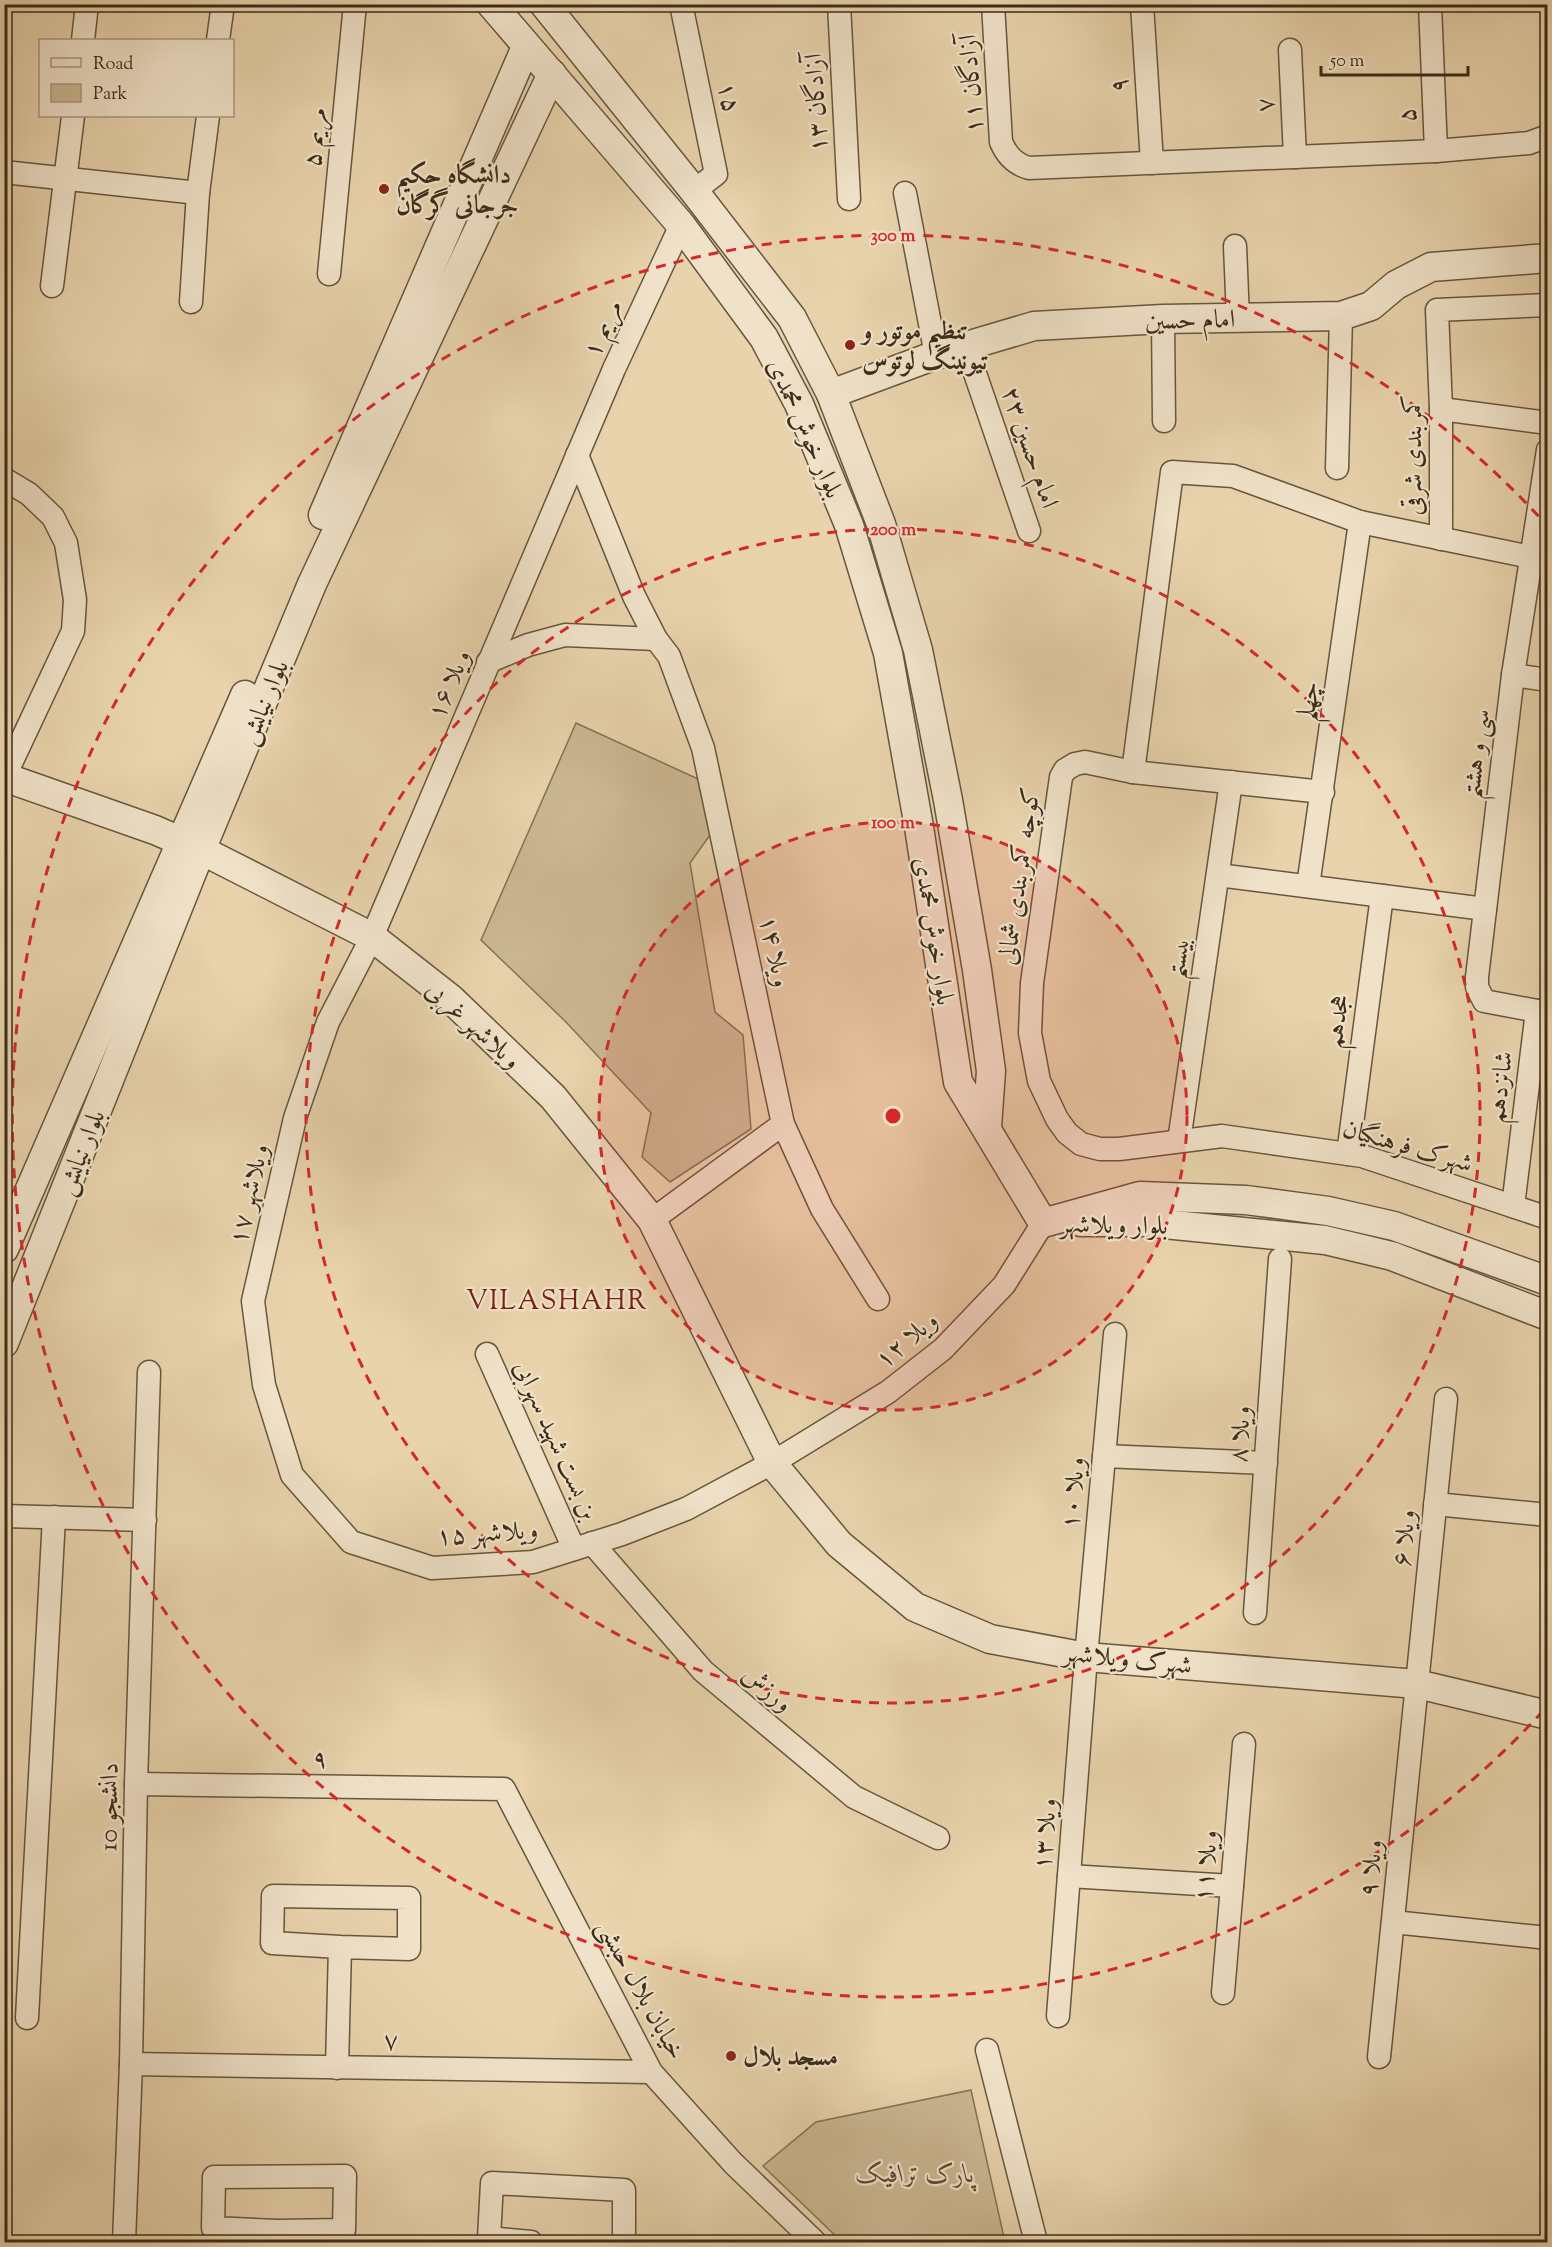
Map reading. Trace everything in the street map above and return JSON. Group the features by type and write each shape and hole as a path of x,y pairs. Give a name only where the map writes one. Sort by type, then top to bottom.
{"street":[{"path":"82,39 87,4"},
{"path":"218,39 223,4"},
{"name":"۵ مریم","path":"329,274 355,4"},
{"name":"بلوار خوش محمدی","path":"491,4 681,225 764,338 799,404 849,525 888,653 917,815 958,1082 987,1127"},
{"name":"بلوار خوش محمدی","path":"544,4 694,191 792,318 831,394 881,524 918,650 950,810 977,970 991,1071 987,1127"},
{"name":"۱۵","path":"681,4 717,174 694,191"},
{"name":"آزادگان ۱۳","path":"839,4 849,199"},
{"name":"آزادگان ۱۱","path":"993,4 1001,142 1010,158 1019,165 1029,168 1152,163"},
{"name":"۹","path":"1142,4 1152,163"},
{"name":"۵","path":"1430,4 1437,151"},
{"name":"بلوار نیایش","path":"4,1249 78,1079 191,845 304,581 404,358 526,47"},
{"name":"۷","path":"1290,50 1295,157"},
{"name":"بلوار نیایش","path":"404,358 552,74"},
{"path":"52,286 73,117"},
{"path":"191,302 198,193 208,117"},
{"path":"1152,163 1437,151 1529,143 1548,136"},
{"path":"4,172 198,193"},
{"path":"904,193 936,355"},
{"name":"۱ مریم","path":"577,455 681,225"},
{"path":"1235,246 1238,318"},
{"name":"امام حسین","path":"831,394 936,355 1034,326 1163,319 1341,316 1371,306 1396,285 1431,267 1548,258"},
{"name":"کمربندی شرقی","path":"1133,772 1172,472 1233,476 1360,522 1441,539 1441,409 1437,310 1548,305"},
{"path":"1337,468 1341,316"},
{"path":"1163,319 1164,420"},
{"name":"امام حسین ۲۳","path":"966,347 1029,531"},
{"path":"1441,409 1548,423"},
{"name":"سی و هشتم","path":"1542,1012 1494,1005 1484,1001 1480,995 1477,977 1513,675 1548,450"},
{"name":"۱۴ ویلا","path":"577,455 634,596 656,639 669,656 704,748 783,1124 822,1209 878,1299"},
{"name":"۱۶ ویلا","path":"372,937 577,455"},
{"path":"4,479 29,494 53,517 66,543 75,600 73,631 5,778"},
{"name":"چهلم","path":"1308,886 1360,522"},
{"path":"1441,539 1531,558"},
{"path":"488,662 528,645 565,635 656,639"},
{"path":"1513,675 1548,680"},
{"name":"کوچه کمربندی شمالی","path":"1133,772 1085,762 1075,764 1065,770 1061,777 1032,983 1030,1033 1039,1081 1066,1134 1081,1144 1100,1149 1119,1149 1179,1141"},
{"path":"1133,772 1323,792"},
{"name":"ویلاشهر غربی","path":"5,778 191,845 372,937 451,999 553,1097 652,1220 772,1463"},
{"name":"بیستم","path":"1179,1141 1231,782"},
{"path":"917,815 932,807 950,810"},
{"name":"بلوار نیایش","path":"7,1328 104,1093 191,845"},
{"path":"1218,875 1485,909"},
{"name":"هجدهم","path":"1347,1154 1382,896"},
{"name":"ویلاشهر ۱۷","path":"292,1475 264,1385 253,1301 295,1118 328,1022 372,937"},
{"name":"شانزدهم","path":"1513,1206 1542,1012"},
{"path":"78,1079 104,1093"},
{"path":"652,1220 783,1124"},
{"path":"987,1127 1006,1164 1043,1223"},
{"name":"شهرک فرهنگیان","path":"1179,1141 1222,1136 1362,1156 1548,1218"},
{"name":"بلوار ویلاشهر","path":"1043,1223 1140,1196 1246,1200 1328,1211 1394,1226 1548,1281"},
{"name":"بلوار ویلاشهر","path":"1043,1223 1144,1222 1325,1240 1392,1256 1548,1316"},
{"name":"ویلا ۱۲","path":"772,1463 888,1392 943,1349 1004,1285 1043,1223"},
{"name":"ویلا ۸","path":"1255,1613 1280,1259"},
{"name":"۱۰ ویلا","path":"1086,1657 1115,1334"},
{"name":"بن بست شهید سهرابی","path":"487,1353 583,1546"},
{"name":"دانشجو 10","path":"124,2242 131,2064 136,1784 149,1372"},
{"name":"۶ ویلا","path":"1417,1684 1446,1399"},
{"path":"1104,1456 1266,1463"},
{"name":"ویلاشهر ۱۵","path":"292,1475 351,1542 432,1568 533,1562 687,1509 772,1463"},
{"name":"شهرک ویلاشهر","path":"772,1463 839,1544 915,1607 990,1639 1086,1657 1417,1684 1548,1715"},
{"path":"1435,1504 1548,1515"},
{"path":"4,1516 145,1520"},
{"path":"27,2018 54,1517"},
{"name":"ورزش","path":"583,1546 704,1671 854,1797 938,1838"},
{"name":"۱۳ ویلا","path":"1058,2016 1086,1657"},
{"name":"۹ ویلا","path":"1379,2057 1417,1684"},
{"name":"۱۱ ویلا","path":"1223,1993 1244,1744"},
{"name":"۹","path":"136,1784 504,1789"},
{"name":"خیابان بلال حبشی","path":"504,1789 651,2072 733,2163 815,2242"},
{"path":"1069,1876 1232,1886"},
{"path":"273,1896 409,1898 409,1949 340,1947 272,1943 273,1896"},
{"path":"1393,1922 1548,1938"},
{"path":"337,2068 340,1947"},
{"path":"987,2050 1036,2242"},
{"name":"۷","path":"131,2064 651,2072"},
{"path":"345,2176 344,2230 278,2237 213,2228 214,2177 345,2176"},
{"path":"531,2242 489,2238 492,2182 624,2190 624,2242"}],"green space":[{"path":"576,723 709,784 710,835 690,863 715,1012 743,1035 751,1129 670,1182 642,1157 651,1113 565,1021 481,940"},
{"name":"پارک ترافیک","path":"971,2090 1005,2242 842,2242 763,2166 816,2122"}],"place":[{"name":"دانشگاه حکیم جرجانی گرگان","path":"384,189"},
{"name":"تنظیم موتور و تیونینگ لوتوس","path":"850,345"},
{"name":"مسجد بلال","path":"731,2056"}],"district":[{"name":"VILASHAHR","path":"557,1300"}]}
